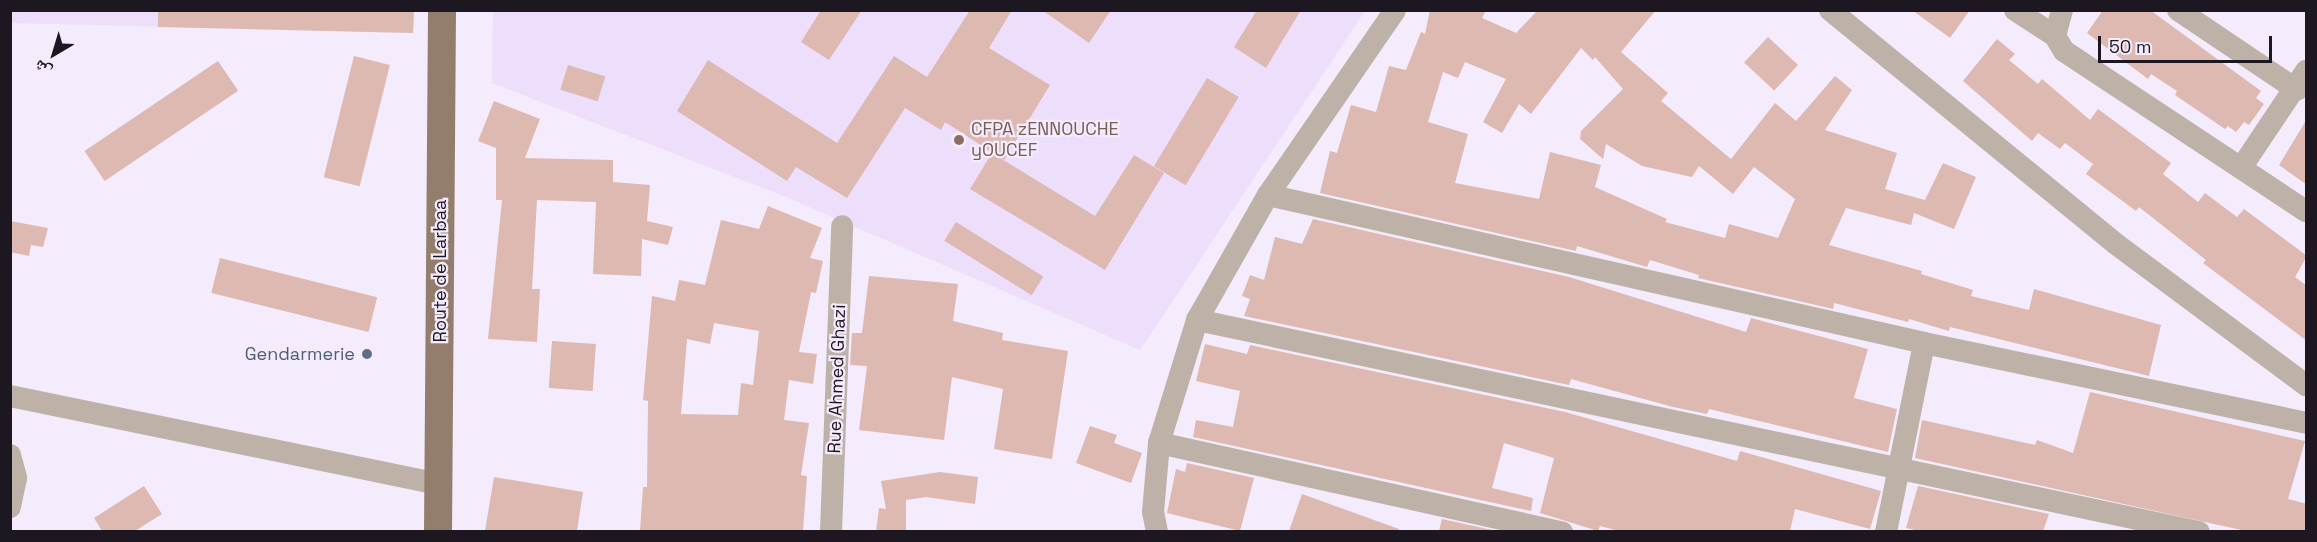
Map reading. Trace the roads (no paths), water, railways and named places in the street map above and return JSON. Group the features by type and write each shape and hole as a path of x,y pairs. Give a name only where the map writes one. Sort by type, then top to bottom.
{"main road":[{"name":"Route de Larbaa","path":"438,531 441,10"}],"street":[{"path":"1157,531 1153,512 1159,443 1197,320 1268,195 1395,10"},
{"path":"1830,10 2116,244 2307,385"},
{"path":"2015,10 2055,36 2064,51 2307,211"},
{"path":"2055,36 2062,10"},
{"path":"2178,10 2302,81 2241,168"},
{"path":"1268,195 1924,343 2307,423"},
{"name":"Rue Ahmed Ghazi","path":"831,531 842,226"},
{"path":"1197,320 2199,531"},
{"path":"1886,531 1924,343"},
{"path":"10,396 438,484"},
{"path":"1159,443 1562,531"},
{"path":"10,455 16,478 10,507"}],"place":[{"name":"CFPA zENNOUCHE yOUCEF","path":"959,140"},
{"name":"Gendarmerie","path":"367,354"}]}
